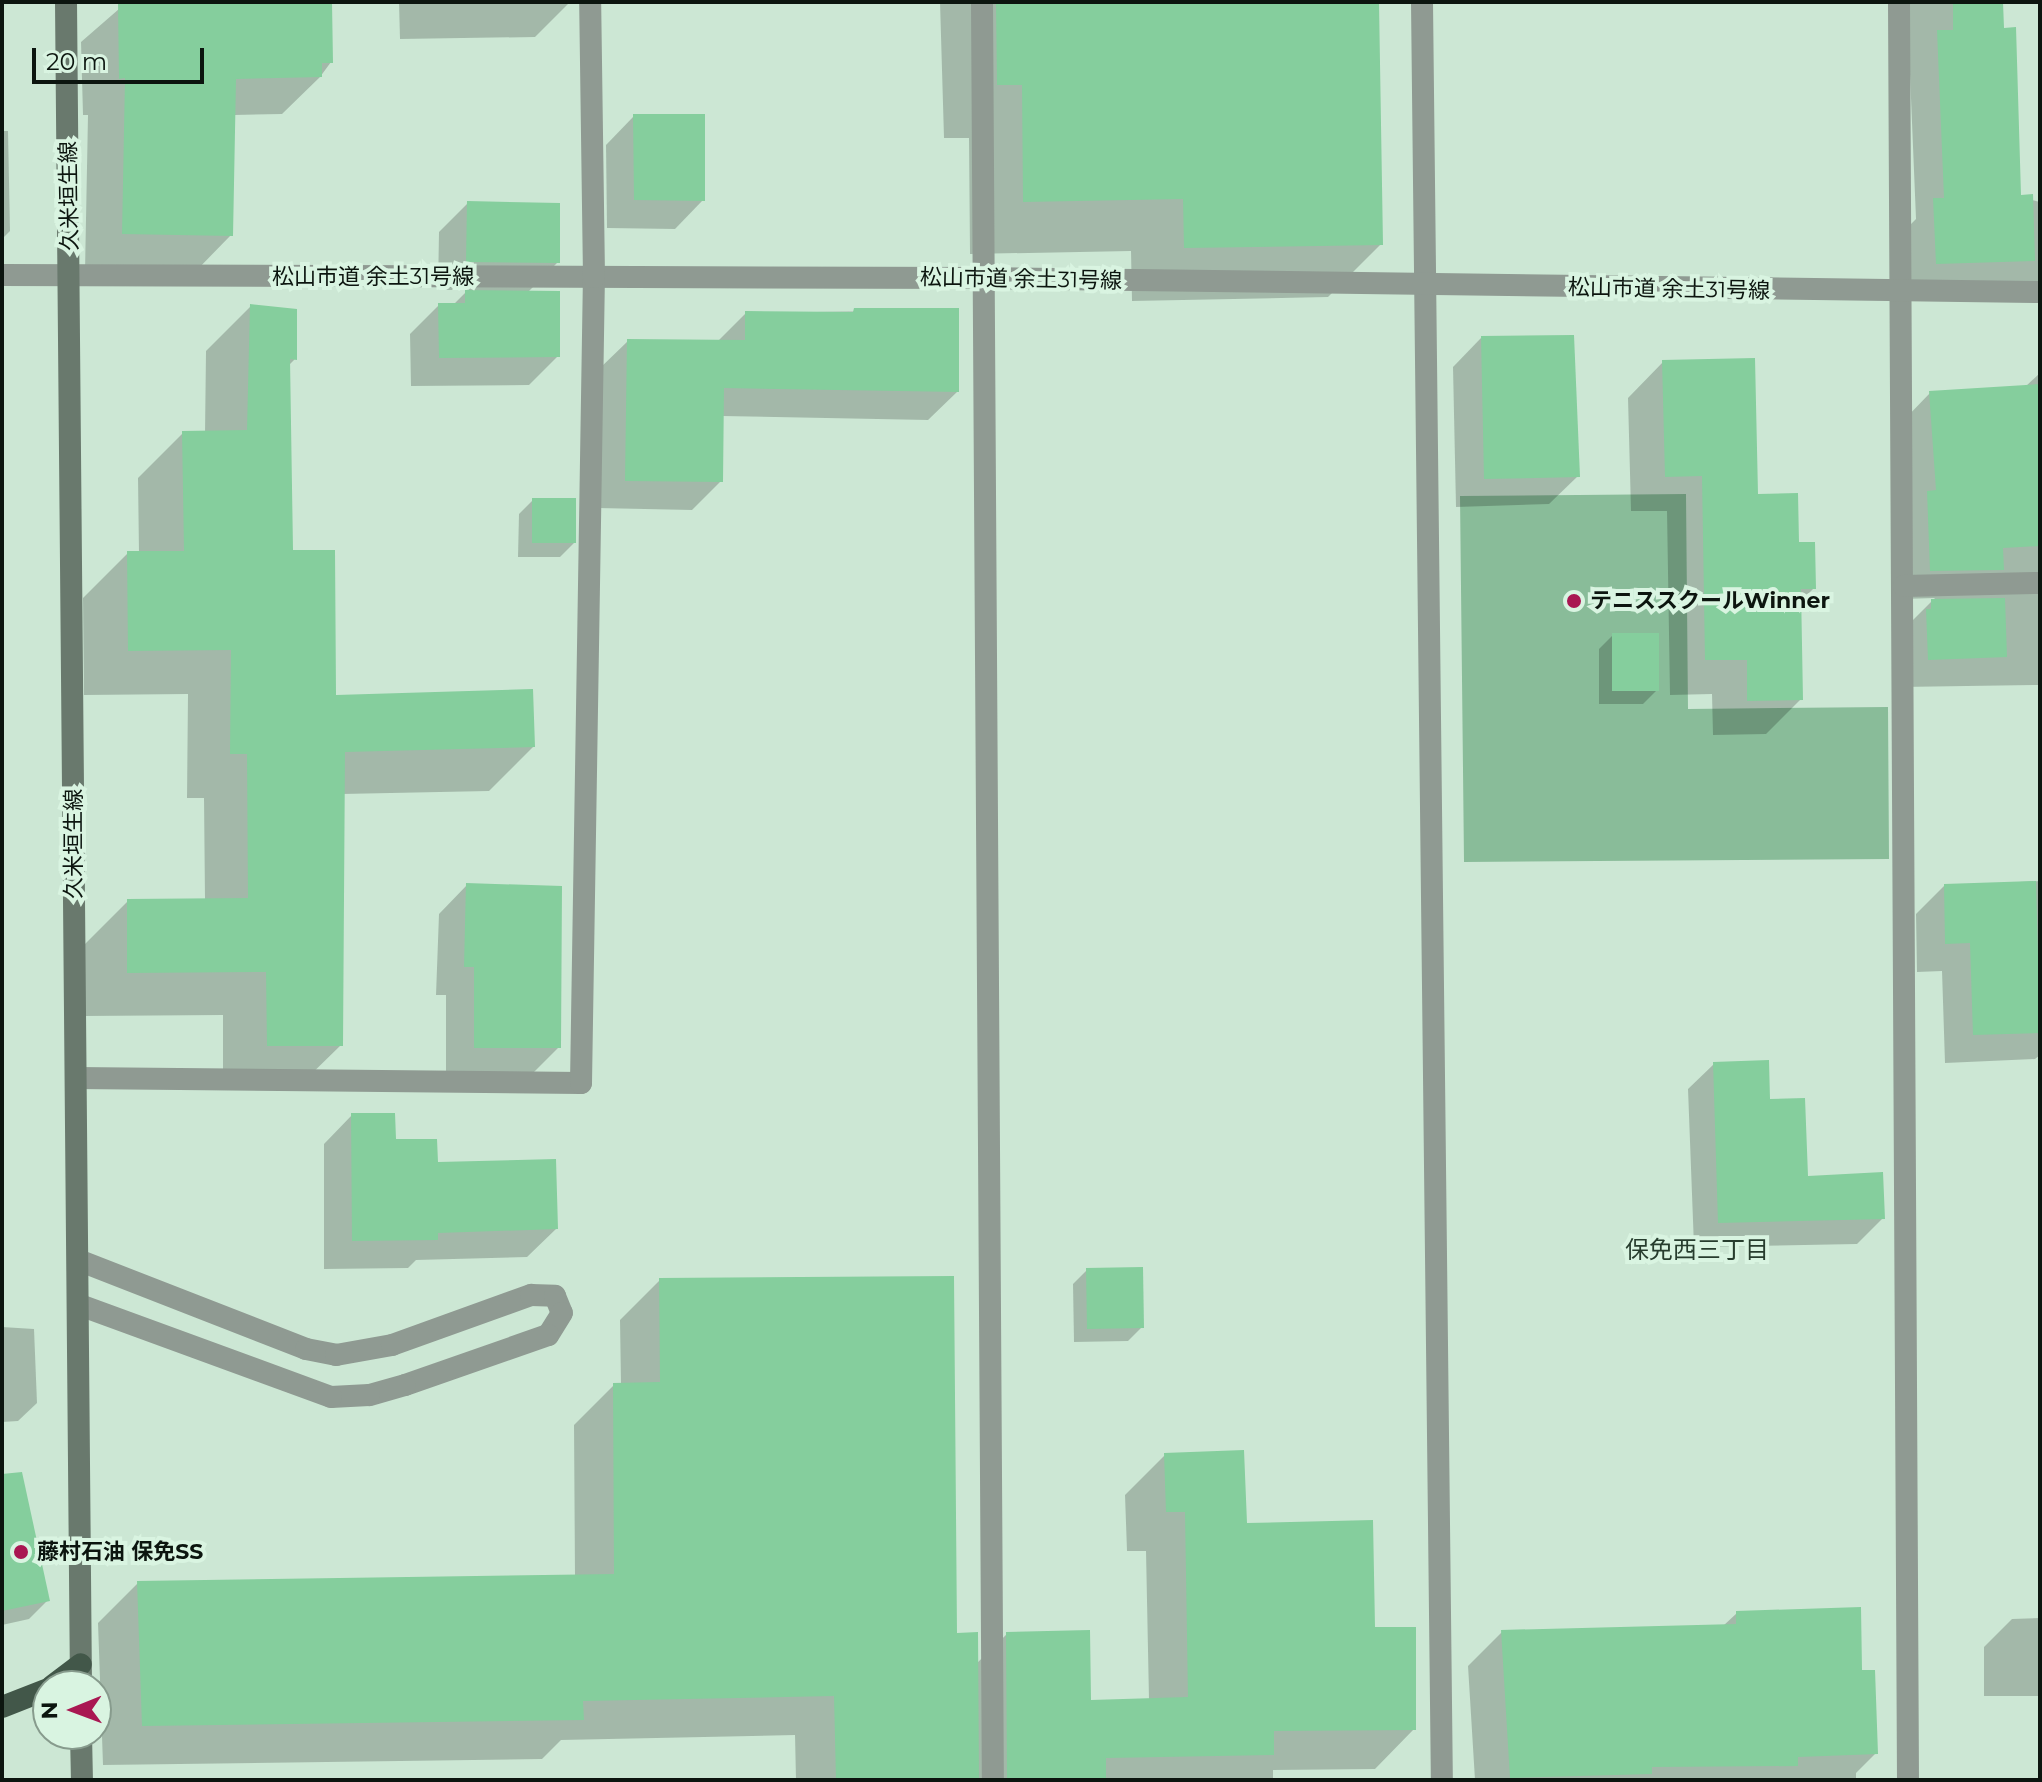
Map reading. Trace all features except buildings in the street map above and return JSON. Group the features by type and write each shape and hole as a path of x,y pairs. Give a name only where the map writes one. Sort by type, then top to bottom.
{"highway":[{"path":"2,1707 32,1694"}],"main road":[{"name":"久米垣生線","path":"66,2 71,275 81,1670"},
{"path":"81,1750 82,1780"}],"street":[{"path":"76,1078 581,1083 594,277 590,2"},
{"path":"982,2 993,1780"},
{"path":"1422,2 1442,1780"},
{"path":"1899,2 1904,292 1908,1780"},
{"name":"松山市道 余土31号線","path":"2,275 984,278 2040,292"},
{"path":"1904,586 2040,583"},
{"path":"78,1260 306,1349 336,1355 392,1345 531,1295 555,1296 562,1313 548,1335 369,1395 331,1397 79,1305"}],"green space":[{"name":"テニススクールWinner","path":"1686,494 1688,709 1888,707 1889,859 1464,862 1460,496"}],"place":[{"name":"テニススクールWinner","path":"1574,601"},
{"name":"藤村石油 保免SS","path":"21,1552"}],"district":[{"name":"保免西三丁目","path":"1697,1250"}]}
